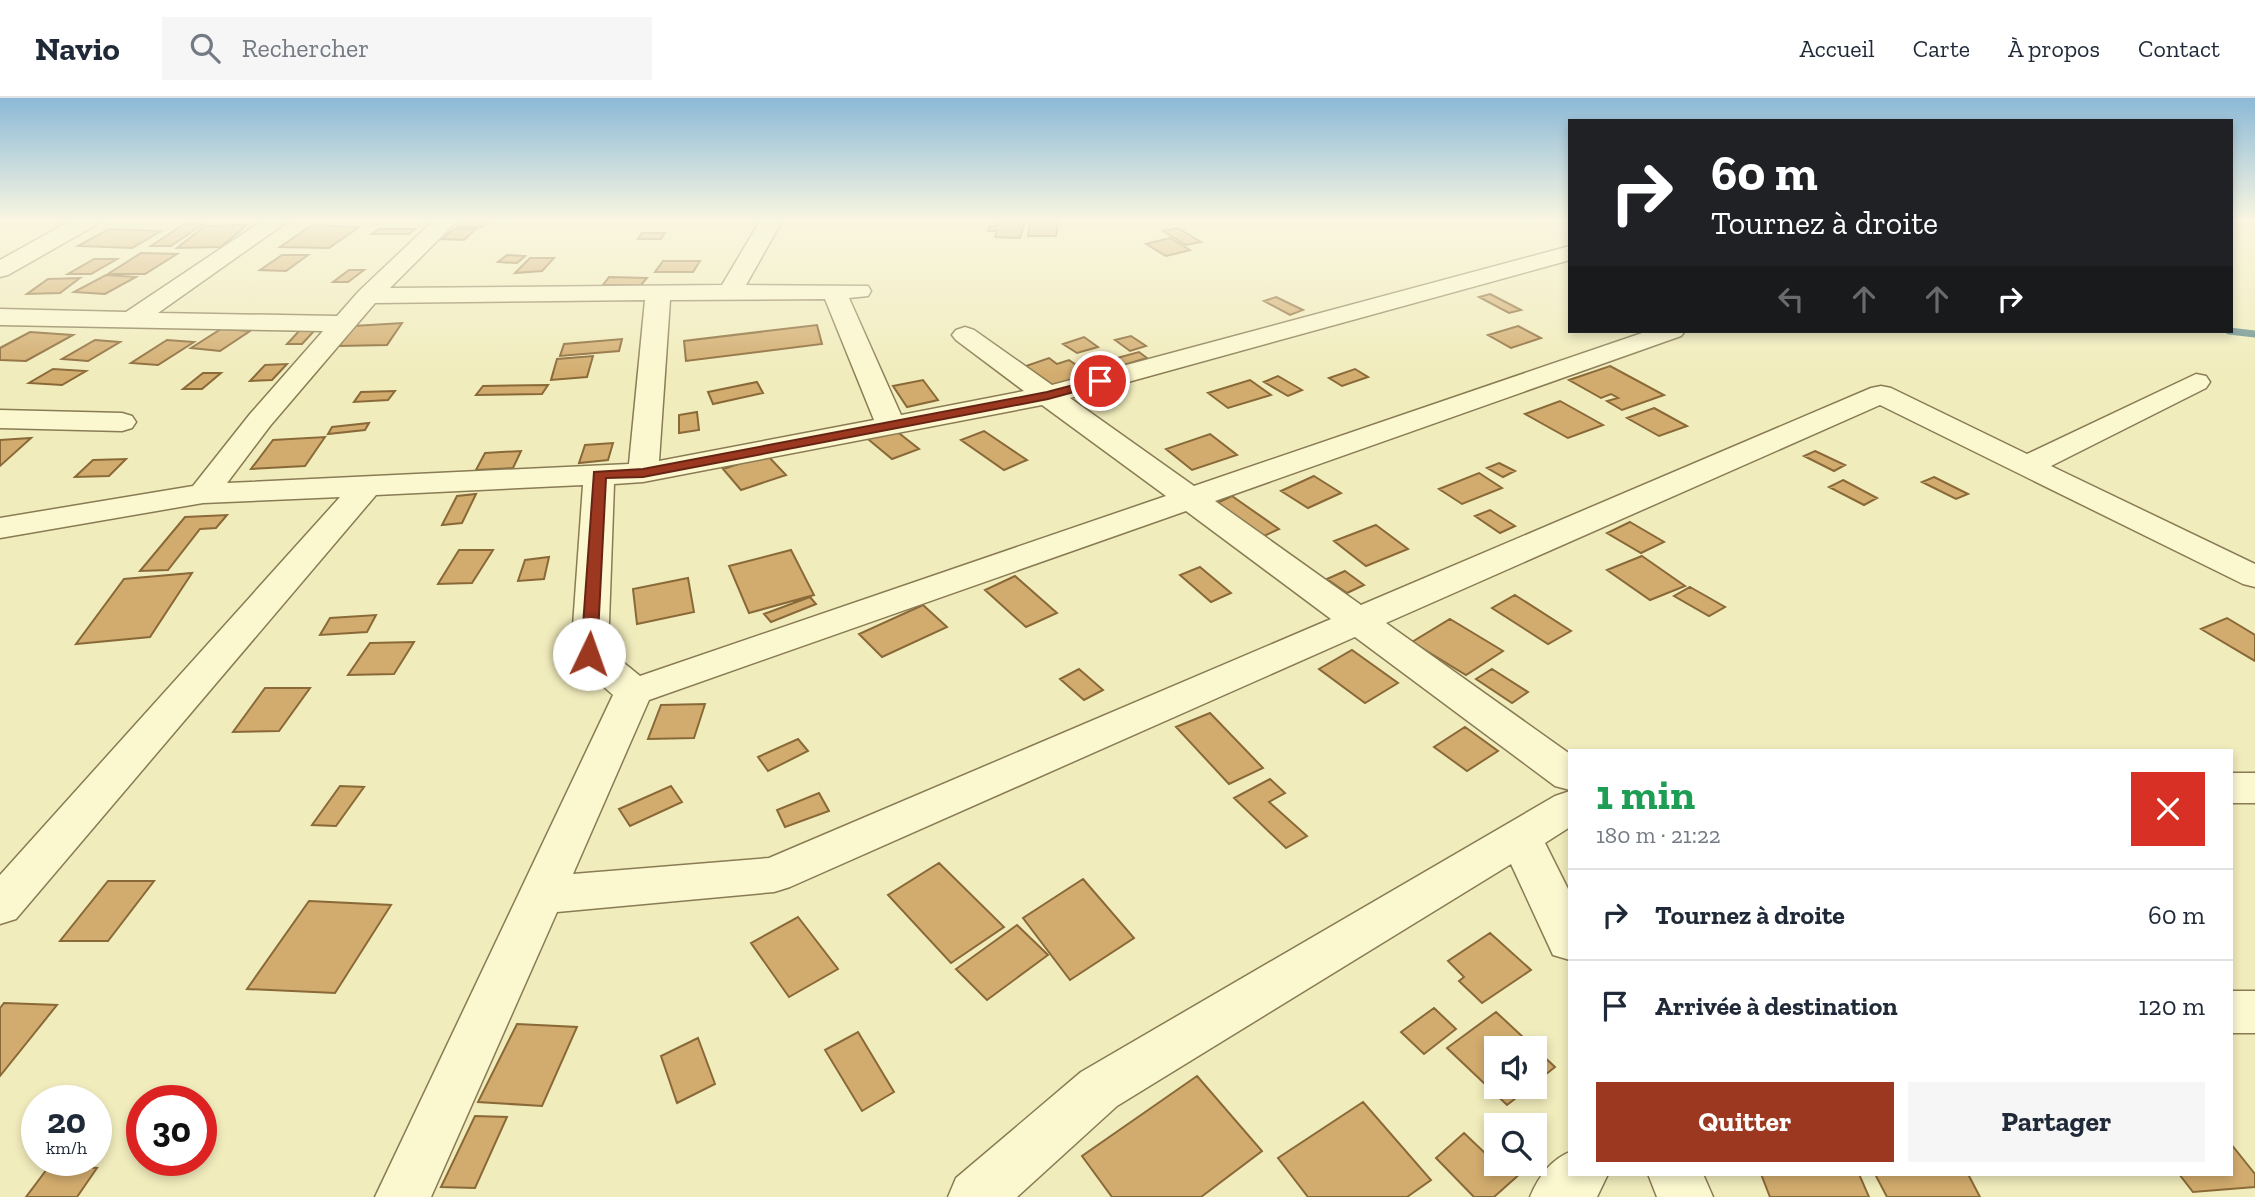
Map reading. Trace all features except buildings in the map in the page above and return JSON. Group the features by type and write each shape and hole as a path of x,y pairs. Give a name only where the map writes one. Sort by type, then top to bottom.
{"street":[{"path":"131,320 201,272"},
{"path":"203,495 260,420 368,296 393,272"},
{"path":"730,292 741,272"},
{"path":"0,528 203,495 643,473 1048,395 1499,272"},
{"path":"368,296 846,291 891,425"},
{"path":"643,473 658,293"},
{"path":"0,317 344,324"},
{"path":"403,1197 634,692 1666,333"},
{"path":"965,335 1568,774"},
{"path":"2027,466 2196,382"},
{"path":"541,895 774,875 1881,394 2255,577"},
{"path":"0,419 122,422"},
{"path":"599,475 589,654 634,692"},
{"path":"0,906 367,486"},
{"path":"2233,788 2255,788"},
{"path":"976,1197 1100,1089 1568,808"},
{"path":"1521,838 1568,937"},
{"path":"2233,1012 2255,1012"},
{"path":"1558,1197 1579,1176"},
{"path":"1676,1176 1685,1197"}],"waterway":[{"path":"2233,331 2255,334"}],"route":[{"path":"589,654 599,475 643,473 1048,395 1100,381"}]}
